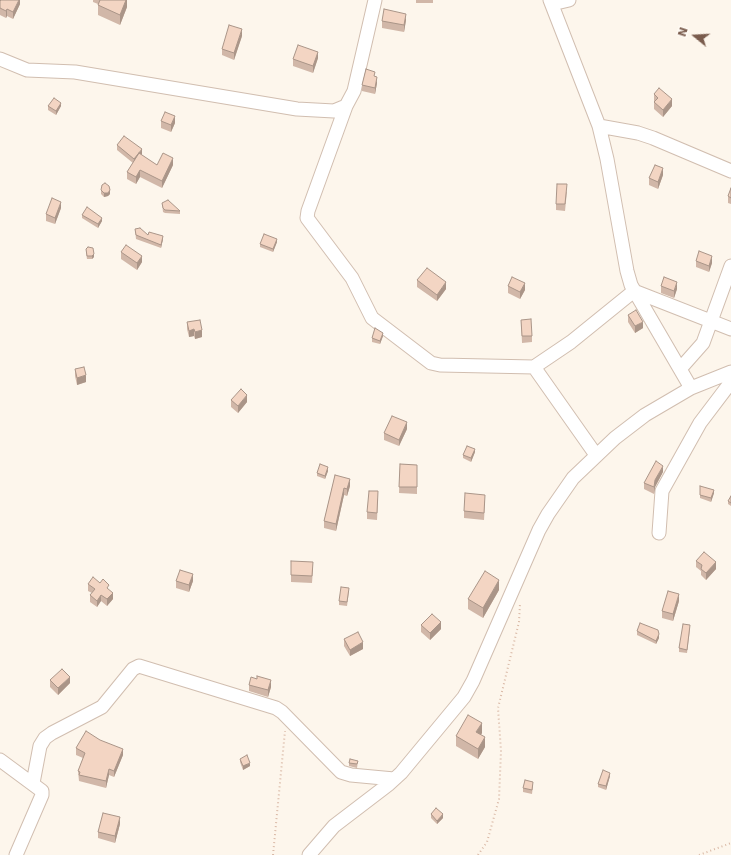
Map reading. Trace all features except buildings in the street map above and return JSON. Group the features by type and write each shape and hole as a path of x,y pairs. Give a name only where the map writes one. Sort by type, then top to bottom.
{"street":[{"path":"375,0 354,91 346,106 308,211 307,218 352,278 372,318 432,363 440,365 534,367 571,342 634,291"},
{"path":"569,0 551,2 599,126 607,158 626,271 634,291 691,388"},
{"path":"0,59 27,70 75,72 297,109 334,111 346,106"},
{"path":"599,126 638,133 660,140 731,172"},
{"path":"680,369 703,343 712,322 731,266"},
{"path":"634,291 731,329"},
{"path":"534,367 596,455"},
{"path":"309,855 334,826 394,779 469,689 532,544 548,514 573,478 596,455 645,415 691,388 731,372"},
{"path":"659,532 661,498 666,484 700,423 731,382"},
{"path":"33,783 40,746 45,738 102,707 136,667 146,667 276,708 286,715 342,772 350,775 394,779"},
{"path":"0,760 42,791 42,795 16,855"}],"path":[{"path":"478,855 487,842 500,799 501,750 498,708 520,622 520,600"},
{"path":"273,855 286,715"},
{"path":"699,855 731,843"}]}
